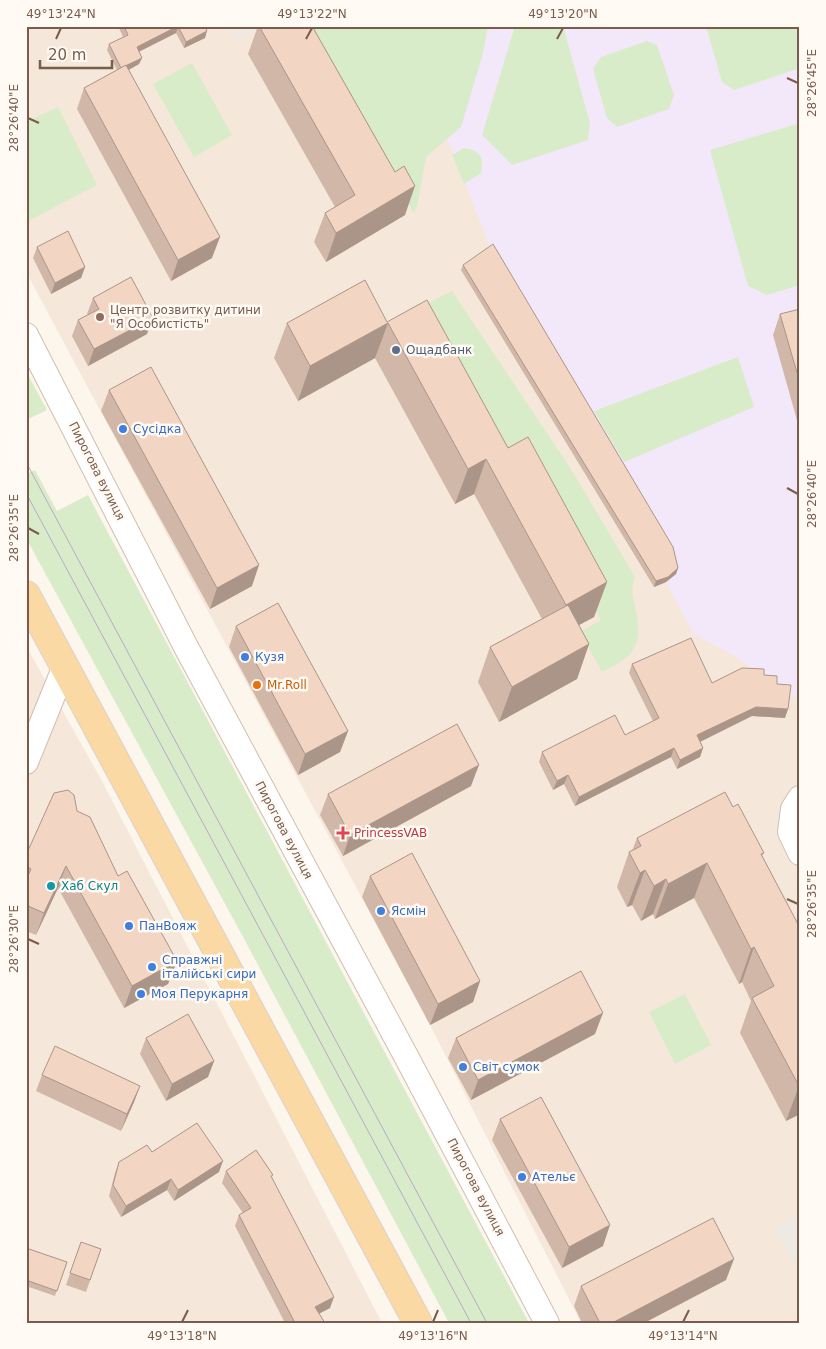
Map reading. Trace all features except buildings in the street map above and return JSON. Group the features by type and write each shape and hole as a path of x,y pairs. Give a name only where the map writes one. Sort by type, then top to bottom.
{"main road":[{"path":"26,594 418,1323"}],"street":[{"name":"Пирогова вулиця","path":"26,336 186,647 547,1323"},
{"path":"26,762 65,666"},
{"path":"800,798 793,809 790,832 800,853"}],"shaded area":[{"path":"26,26 800,26 800,1323 581,1323 430,1025 26,272"},
{"path":"229,26 267,26 231,41"},
{"path":"409,26 800,26 800,699 733,655 694,634 666,582 676,574 491,249 427,88"},
{"path":"26,646 101,779 382,1323 26,1323"},
{"path":"800,1213 800,1270 797,1271 775,1226"}],"green space":[{"path":"301,26 488,26 482,57 461,127 426,157 414,214 395,176"},
{"path":"515,26 563,26 590,123 588,140 512,165 482,135"},
{"path":"706,26 800,26 800,68 734,90 722,82"},
{"path":"647,41 657,45 674,95 669,109 617,127 607,118 593,69 601,57"},
{"path":"192,63 232,135 194,157 153,84"},
{"path":"58,107 97,185 26,222 26,122"},
{"path":"800,123 800,285 767,295 748,286 710,150"},
{"path":"464,148 478,153 482,163 481,173 464,184 452,155"},
{"path":"452,291 571,469 635,577 632,590 638,623 637,642 628,656 602,672 580,632 601,620 515,463 413,311"},
{"path":"738,357 754,407 624,462 594,411"},
{"path":"26,371 47,410 26,420"},
{"path":"35,470 57,511 88,495 529,1323 449,1323 242,935 26,538 26,474"},
{"path":"685,994 711,1045 675,1064 649,1012"}],"tram line":[{"path":"26,462 487,1323"},
{"path":"26,493 471,1323"}],"place":[{"name":"Центр розвитку дитини \"Я Особистість\"","path":"100,317"},
{"name":"Ощадбанк","path":"396,350"},
{"name":"Сусідка","path":"123,429"},
{"name":"Кузя","path":"245,657"},
{"name":"Mr.Roll","path":"257,685"},
{"name":"PrincessVAB","path":"343,833"},
{"name":"Хаб Скул","path":"51,886"},
{"name":"Ясмін","path":"381,911"},
{"name":"ПанВояж","path":"129,926"},
{"name":"Справжні італійські сири","path":"152,967"},
{"name":"Моя Перукарня","path":"141,994"},
{"name":"Світ сумок","path":"463,1067"},
{"name":"Ательє","path":"522,1177"}]}
